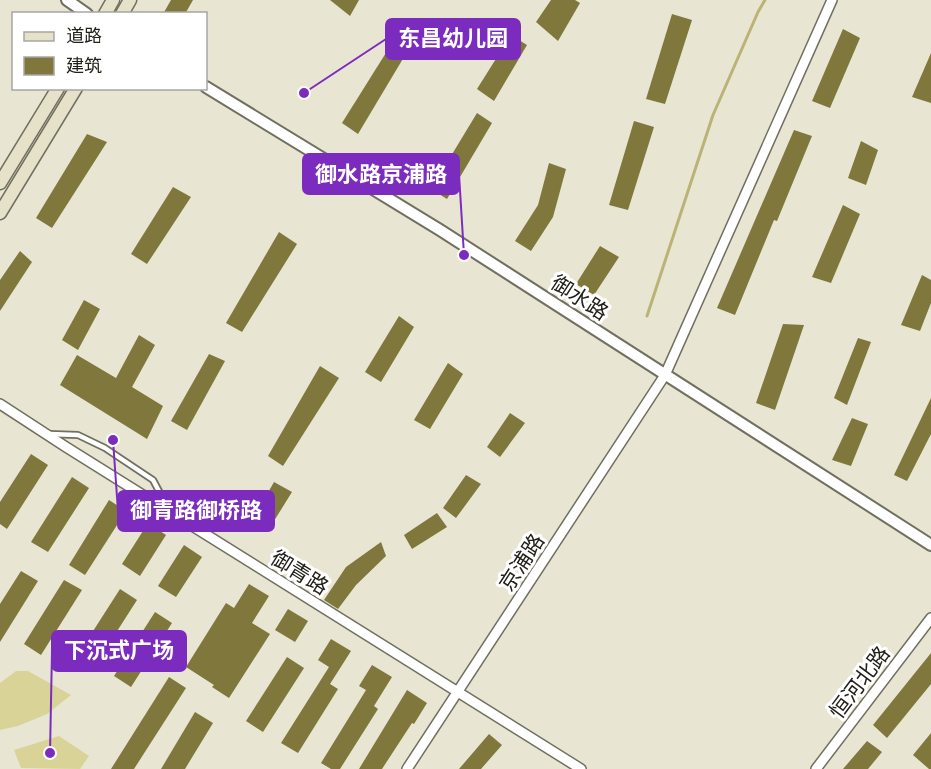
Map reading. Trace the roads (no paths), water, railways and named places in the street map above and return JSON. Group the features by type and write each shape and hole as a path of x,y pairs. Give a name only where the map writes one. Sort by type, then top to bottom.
{"main road":[{"path":"0,183 57,90"},
{"path":"0,213 75,90"}],"street":[{"path":"67,0 84,12"},
{"name":"京浦路","path":"408,769 665,375 832,0"},
{"name":"御水路","path":"207,88 440,230 931,545"},
{"name":"御青路","path":"0,404 581,769"},
{"name":"恒河北路","path":"816,769 931,618"}],"lane":[{"path":"46,434 78,435 105,448 153,480 171,513"}],"waterway":[{"path":"647,316 713,115 765,0"}],"place":[{"name":"东昌幼儿园","path":"304,93"},
{"name":"御水路京浦路","path":"464,255"},
{"name":"御青路御桥路","path":"113,440"},
{"name":"下沉式广场","path":"50,753"}]}
